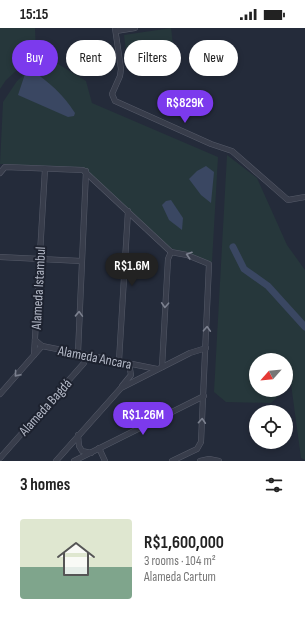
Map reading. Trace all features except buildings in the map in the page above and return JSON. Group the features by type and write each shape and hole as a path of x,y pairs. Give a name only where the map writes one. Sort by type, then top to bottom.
{"street":[{"path":"135,28 116,29 121,69 120,76 112,94 115,101 210,144 232,151 288,200 305,197"},
{"path":"0,173 5,167 79,169 86,171 171,252 183,253 206,261 209,264 204,396 200,446 172,461"},
{"name":"Alameda Istambul","path":"34,355 45,169"},
{"path":"78,353 86,171"},
{"path":"119,361 128,211"},
{"path":"160,368 168,259 171,252"},
{"path":"0,257 82,261"},
{"name":"Alameda Ancara","path":"35,340 42,346 160,368"},
{"path":"0,394 42,346"},
{"path":"120,388 190,353 206,348"},
{"name":"Alameda Bagdá","path":"0,457 84,363 87,355"},
{"path":"56,461 131,375 129,363"},
{"path":"76,460 204,396"},
{"path":"76,460 80,448 78,435"},
{"path":"67,448 72,445 91,453"},
{"path":"99,448 106,461"},
{"path":"0,457 4,461"},
{"path":"200,461 219,461"}],"shaded area":[{"path":"0,28 35,28 35,40 12,40 12,75 0,89"},
{"path":"171,28 172,40 125,40 124,35"},
{"path":"58,64 66,69 66,76 78,76 86,81 92,103 218,157 212,262 170,248 82,167 0,164 3,102 17,81 23,76 58,76"},
{"path":"227,155 257,178 287,245 305,270 305,460 301,458 293,397 293,353 249,353 249,397 277,397 271,403 226,402 214,392"}],"water":[{"path":"24,76 39,76 60,94 75,113 74,116 68,117 18,95"},
{"path":"206,166 214,172 211,203 201,195 189,179 197,171"},
{"path":"171,200 183,218 182,230 169,220 162,205 166,201"}],"waterway":[{"path":"233,247 244,269 268,286 305,327"}]}
